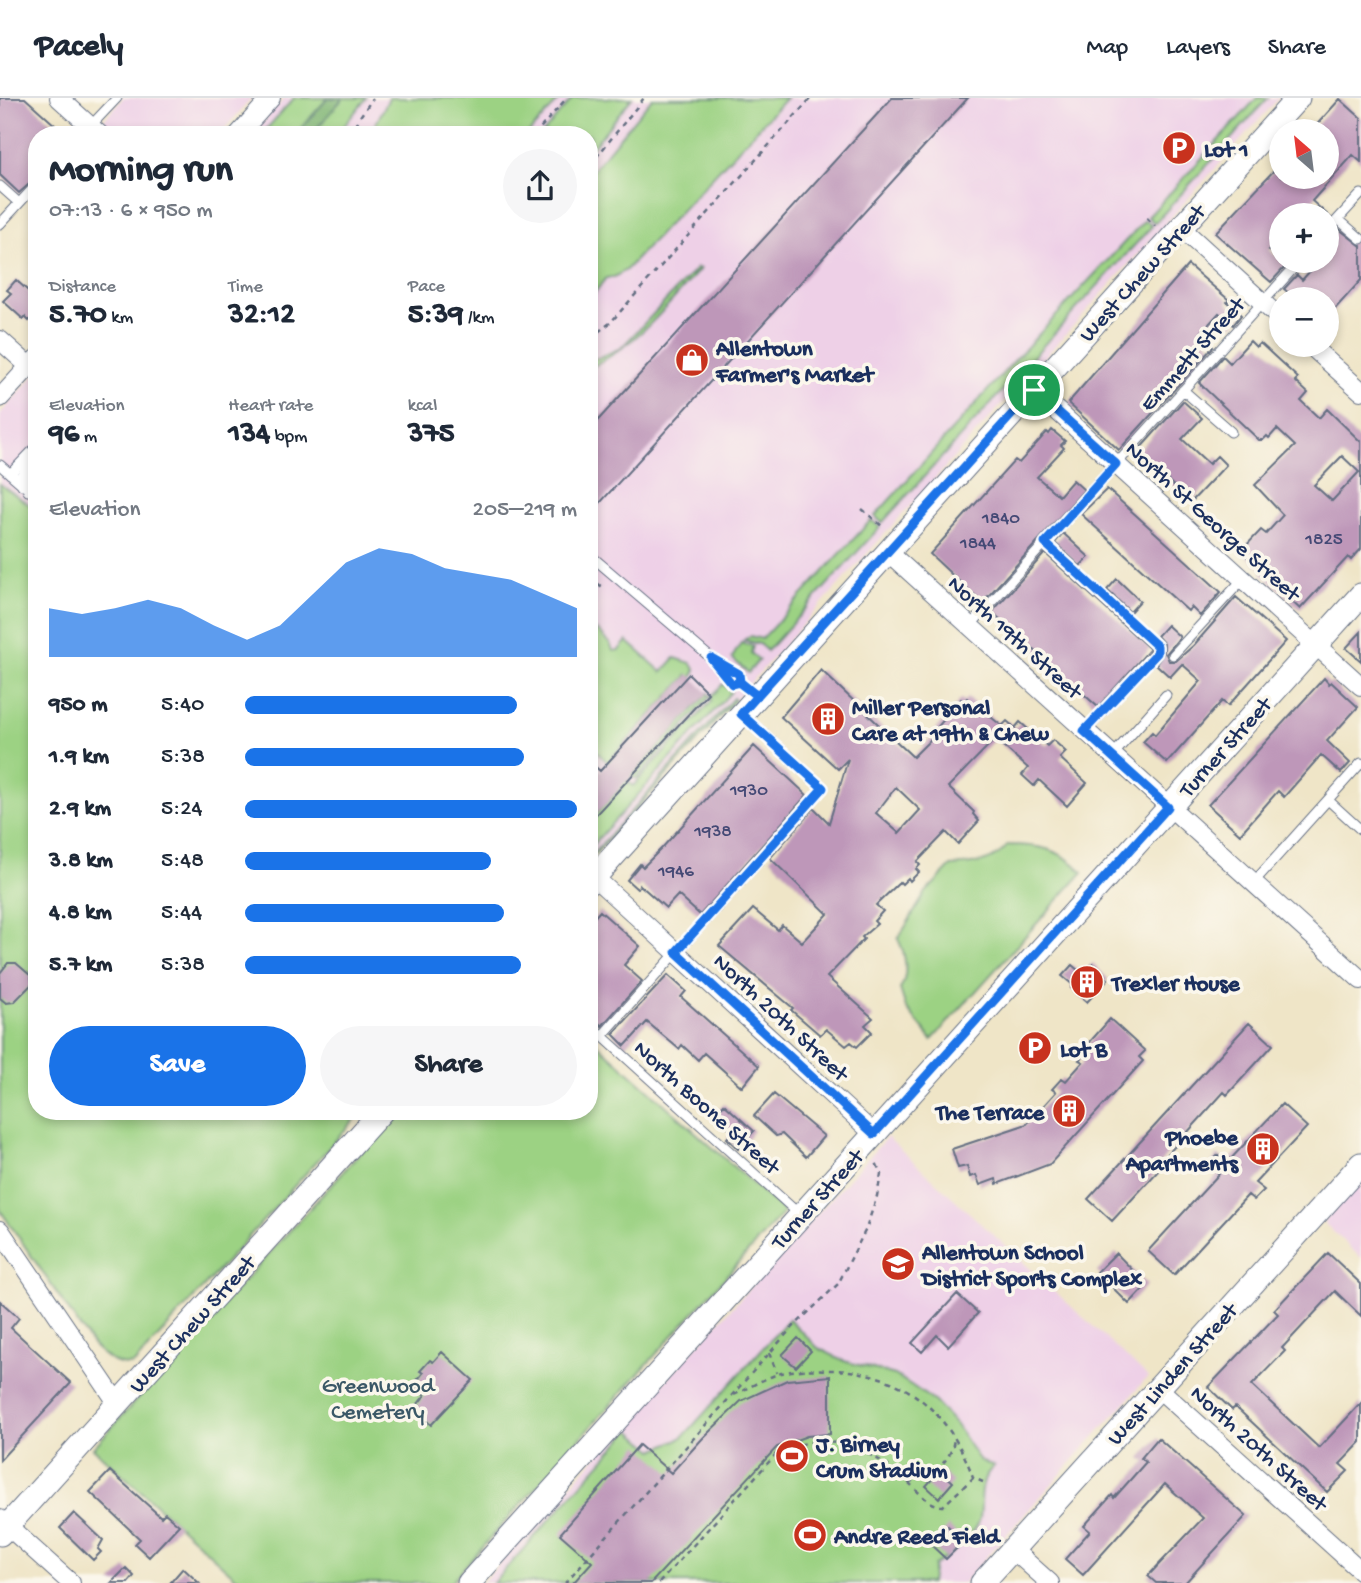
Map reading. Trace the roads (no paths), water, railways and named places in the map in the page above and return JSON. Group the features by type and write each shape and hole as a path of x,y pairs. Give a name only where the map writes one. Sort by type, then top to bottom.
{"street":[{"path":"59,98 85,126"},
{"path":"246,126 271,98"},
{"name":"West Chew Street","path":"598,872 741,714 748,689 888,552 1298,98"},
{"path":"1181,228 1269,308"},
{"path":"0,340 28,359"},
{"path":"1323,357 1361,391"},
{"path":"0,398 28,367"},
{"name":"North St George Street","path":"1034,390 1361,686"},
{"name":"North 19th Street","path":"888,552 1361,980"},
{"name":"Turner Street","path":"468,1583 800,1216 872,1144 1168,807 1361,595"},
{"name":"North 20th Street","path":"598,884 676,952 872,1144"},
{"name":"West Chew Street","path":"3,1526 118,1404 374,1120"},
{"name":"West Linden Street","path":"982,1583 1361,1164"},
{"path":"0,1230 118,1404"},
{"name":"North 20th Street","path":"1158,1388 1361,1571"},
{"path":"3,1526 71,1583"},
{"path":"1012,1549 1050,1583"}],"lane":[{"path":"96,126 117,98"},
{"path":"0,186 19,203"},
{"path":"0,224 28,194"},
{"path":"1339,218 1361,194"},
{"path":"1339,220 1361,239"},
{"name":"Emmett Street","path":"970,626 1289,273"},
{"path":"1183,390 1231,432"},
{"path":"0,465 23,486"},
{"path":"1045,543 1157,646 1157,653 1084,731"},
{"path":"598,562 711,658 732,684 748,689"},
{"path":"1173,655 1243,579"},
{"path":"1112,756 1166,695"},
{"path":"601,1036 823,788 741,714"},
{"path":"1252,883 1361,763"},
{"path":"1328,800 1361,830"},
{"name":"North Boone Street","path":"598,1033 800,1216"}],"place":[{"name":"Lot 1","path":"1179,148"},
{"name":"Allentown Farmer's Market","path":"692,360"},
{"name":"Miller Personal Care at 19th & Chew","path":"828,719"},
{"name":"Trexler House","path":"1087,982"},
{"name":"Lot B","path":"1035,1048"},
{"name":"The Terrace","path":"1069,1111"},
{"name":"Phoebe Apartments","path":"1263,1149"},
{"name":"Allentown School District Sports Complex","path":"898,1264"},
{"name":"J. Birney Crum Stadium","path":"792,1456"},
{"name":"Andre Reed Field","path":"810,1535"}],"park label":[{"name":"Greenwood Cemetery","path":"378,1397"}]}
